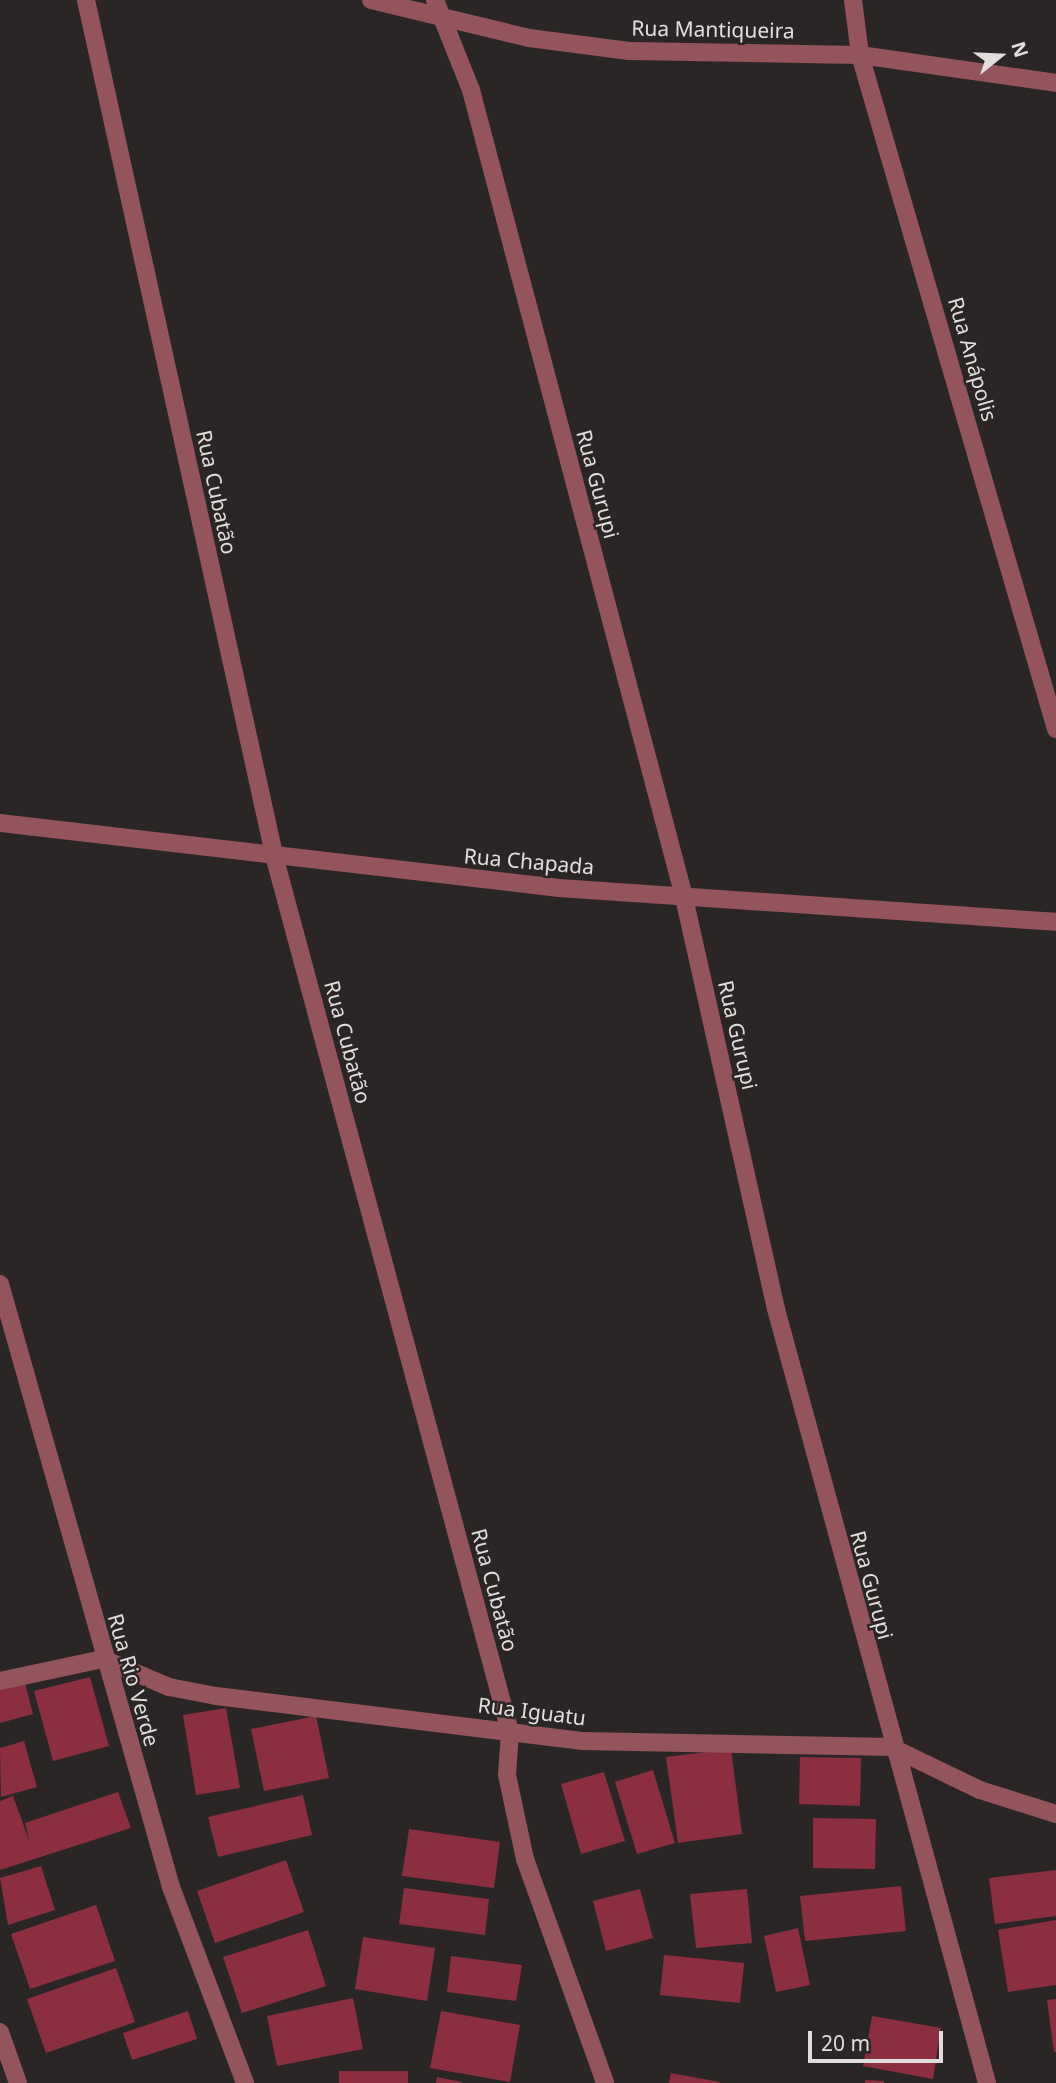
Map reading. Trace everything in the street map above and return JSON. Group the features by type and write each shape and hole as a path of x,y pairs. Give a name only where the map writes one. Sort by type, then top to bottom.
{"street":[{"name":"Rua Cubatão","path":"86,0 275,859 510,1732 506,1775 525,1859 605,2083"},
{"name":"Rua Mantiqueira","path":"371,0 436,7 529,38 629,51 860,55 1056,83"},
{"name":"Rua Anápolis","path":"853,0 860,55 1056,729"},
{"name":"Rua Gurupi","path":"436,7 471,90 682,893 776,1309 891,1747 987,2083"},
{"name":"Rua Chapada","path":"0,823 275,859 559,888 682,893 1056,922"},
{"name":"Rua Rio Verde","path":"0,1284 103,1659 171,1887 245,2083"},
{"name":"Rua Iguatu","path":"103,1659 169,1687 216,1696 510,1732 653,1744 891,1747 980,1790 1056,1814"},
{"path":"0,1681 103,1659"},
{"path":"0,2032 18,2083"}],"building":[{"path":"90,1677 109,1746 53,1761 34,1691"},
{"path":"24,1679 33,1714 0,1723 0,1686"},
{"path":"226,1708 240,1788 196,1795 183,1715"},
{"path":"316,1716 329,1778 264,1791 251,1729"},
{"path":"24,1741 37,1787 1,1797 0,1748"},
{"path":"731,1749 742,1834 678,1843 666,1757"},
{"path":"800,1757 861,1758 860,1806 799,1804"},
{"path":"653,1770 675,1843 637,1854 615,1782"},
{"path":"604,1772 625,1841 581,1854 561,1784"},
{"path":"118,1792 131,1828 0,1870 0,1801 13,1796 30,1843 25,1823"},
{"path":"303,1795 312,1835 218,1857 208,1817"},
{"path":"813,1818 876,1819 875,1869 813,1868"},
{"path":"409,1829 500,1842 494,1888 402,1876"},
{"path":"286,1860 304,1912 215,1943 197,1891"},
{"path":"41,1866 55,1910 8,1925 0,1878"},
{"path":"1056,1870 1056,1916 995,1924 989,1878"},
{"path":"901,1886 906,1931 805,1941 800,1896"},
{"path":"404,1888 489,1899 485,1935 399,1924"},
{"path":"640,1889 653,1938 606,1951 593,1901"},
{"path":"747,1889 752,1943 696,1948 690,1894"},
{"path":"96,1905 115,1961 30,1989 11,1934"},
{"path":"1056,1920 1056,1985 1008,1992 998,1930"},
{"path":"798,1928 810,1985 776,1992 764,1936"},
{"path":"308,1930 326,1986 242,2013 223,1957"},
{"path":"363,1937 435,1948 427,2001 355,1989"},
{"path":"664,1955 744,1963 740,2003 660,1995"},
{"path":"451,1956 522,1965 516,2001 447,1992"},
{"path":"116,1968 135,2022 46,2053 27,1999"},
{"path":"353,1998 363,2049 277,2066 267,2016"},
{"path":"1056,1999 1056,2052 1054,2052 1047,2000"},
{"path":"188,2011 197,2039 132,2060 123,2033"},
{"path":"441,2011 520,2025 510,2082 430,2068"},
{"path":"872,2016 941,2028 933,2079 863,2066"},
{"path":"339,2071 408,2071 408,2083 339,2083"},
{"path":"671,2073 720,2082 720,2083 669,2083"},
{"path":"437,2077 462,2082 462,2083 436,2083"},
{"path":"865,2080 884,2081 884,2083 865,2083"}]}
